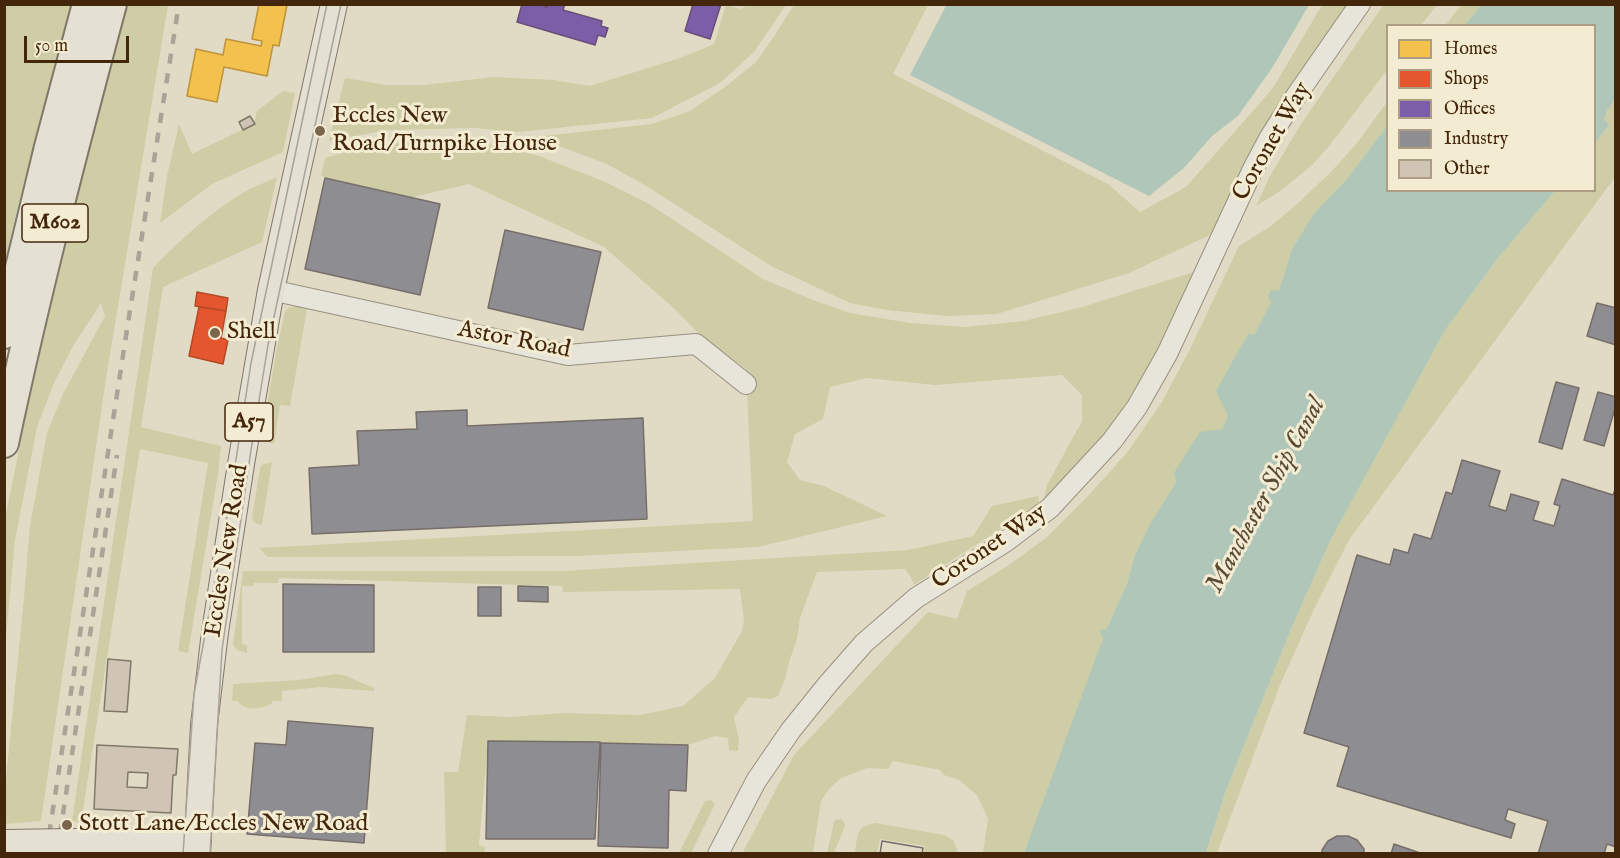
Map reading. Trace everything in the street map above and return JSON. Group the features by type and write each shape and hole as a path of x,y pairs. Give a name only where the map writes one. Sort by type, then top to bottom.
{"highway":[{"name":"M602","path":"4,333 49,147 87,4"},
{"name":"M602","path":"4,443 39,285 112,4"}],"main road":[{"name":"Eccles New Road","path":"197,848 204,725 215,632 260,351 271,290 334,4"},
{"path":"4,843 70,842 197,848"}],"street":[{"name":"Coronet Way","path":"718,854 756,781 798,721 864,643 916,598 1005,542 1050,508 1112,441 1137,407 1152,381 1189,308 1253,169 1282,116 1360,4"},
{"name":"Astor Road","path":"271,290 568,354 696,344 746,384"}],"green space":[{"path":"1384,4 1437,5 1422,24 1386,24 1386,71 1312,165 1282,190 1256,206 1270,176 1301,124"},
{"path":"4,5 71,5 5,263"},
{"path":"127,5 168,5 107,372 41,821 5,824 5,789 30,526 47,433 63,394 105,316 101,303 73,346 54,383 37,427 15,540 5,648 5,519 67,234"},
{"path":"726,5 740,9 748,5 786,5 754,52 720,83 652,118 518,132 475,128 387,130 329,141 345,78 387,85 424,85 494,77 554,80 590,86 680,58 714,44"},
{"path":"794,5 928,5 893,74 1108,184 1140,212 1186,187 1273,88 1322,5 1347,5 1262,129 1212,234 1129,273 997,314 948,316 887,310 850,303 771,266 648,187 607,164 535,137 652,124 690,111 755,63"},
{"path":"1461,5 1481,5 1466,24 1447,24"},
{"path":"283,91 295,93 283,152 212,184 160,223 167,176 179,124 192,154 254,124 257,111"},
{"path":"1615,99 1615,177 1349,540 1314,609 1280,685 1217,853 1206,854 1225,793 1291,629 1330,541 1445,330 1498,258 1554,192 1596,192 1596,142 1609,125 1604,118"},
{"path":"1386,103 1386,127 1347,179 1315,212 1292,249 1279,292 1254,335 1248,335 1241,348 1228,416 1222,429 1176,482 1149,526 1135,555 1127,584 1106,630 1024,853 983,853 988,819 977,795 959,780 944,775 940,770 893,761 888,769 867,768 841,778 829,789 821,801 813,853 742,854 794,755 928,612 957,619 967,591 1009,565 1046,538 1126,454 1162,402 1239,246 1271,226 1295,206 1331,172 1357,143"},
{"path":"435,141 498,146 539,156 603,181 649,204 763,279 850,313 910,323 965,327 1024,321 1082,307 1194,272 1151,362 1120,414 1094,447 1044,499 1047,485 1082,421 1082,395 1062,375 935,385 867,378 830,387 823,419 795,434 787,462 800,480 824,486 887,516 758,547 578,556 268,557 259,548 753,521 746,369 703,338 677,311 604,247 469,184 409,198 321,176 325,158 375,144"},
{"path":"277,177 262,242 163,287 141,427 221,446 188,653 178,651 208,463 140,449 81,822 72,821 153,268 184,237 218,209 247,191"},
{"path":"289,307 307,309 290,406 280,405 274,444 262,437 277,347 285,312"},
{"path":"272,462 262,525 256,523 252,518 260,468"},
{"path":"1038,496 1039,504 914,585 905,569 817,572 800,618 797,639 778,696 771,699 748,697 734,717 739,740 738,751 729,750 728,738 715,736 691,744 488,741 479,845 485,847 484,853 446,853 444,772 458,772 467,715 510,717 563,713 640,715 683,706 715,678 742,631 744,621 740,589 563,592 562,586 279,578 278,583 254,583 253,586 242,586 242,644 247,645 247,653 237,650 233,645 243,571 563,571 908,550 973,536 992,506"},
{"path":"335,674 344,675 374,688 374,691 321,687 282,691 282,701 273,701 267,706 258,708 245,707 238,701 232,701 233,684 299,680"},
{"path":"711,800 715,804 691,853 679,853 705,801"},
{"path":"841,819 845,826 834,853 827,853 834,822"},
{"path":"876,823 944,835 953,840 958,853 924,853 925,846 880,839 877,853 855,853 857,837 861,829"}],"water":[{"path":"947,4 1309,5 1272,68 1238,116 1212,136 1184,168 1149,196 910,75"},
{"path":"1481,5 1615,5 1615,99 1604,118 1609,125 1596,142 1596,24 1466,24"},
{"name":"Manchester Ship Canal","path":"1386,127 1386,192 1554,192 1498,258 1445,330 1330,541 1291,629 1225,793 1206,853 1024,853 1103,638 1099,629 1106,630 1127,584 1135,555 1149,526 1176,482 1174,473 1200,432 1222,429 1228,416 1216,391 1248,334 1254,335 1271,303 1268,296 1271,290 1279,291 1292,249 1315,212 1347,179"}],"building: Homes":[{"path":"259,4 287,5 279,46 273,45 267,76 224,67 217,102 187,96 196,49 223,55 226,39 261,46 262,41 252,39"}],"building: Shops":[{"path":"197,292 228,298 226,311 195,306"},
{"path":"199,307 226,311 221,338 228,340 223,364 189,356"}],"building: Offices":[{"path":"522,4 539,4 547,7 548,4 565,4 563,10 602,21 601,26 608,28 605,37 598,35 595,45 517,22"},
{"path":"693,4 721,4 710,39 685,31"}],"building: Industry":[{"path":"325,178 440,204 420,295 305,269"},
{"path":"505,230 601,252 583,330 488,308"},
{"path":"1597,303 1616,308 1616,345 1587,336"},
{"path":"1556,382 1579,388 1562,449 1539,442"},
{"path":"1598,392 1616,397 1616,405 1604,446 1584,440"},
{"path":"467,410 467,426 643,418 647,519 312,534 309,468 359,465 357,431 417,429 416,412"},
{"path":"1462,460 1500,471 1489,506 1506,511 1511,494 1539,502 1533,520 1554,526 1560,506 1554,504 1562,479 1613,495 1616,487 1616,847 1607,844 1604,854 1538,854 1548,821 1508,809 1505,820 1515,824 1511,838 1337,786 1349,747 1304,733 1357,555 1390,565 1394,549 1408,553 1414,534 1431,539 1446,492 1452,494"},
{"path":"283,584 374,585 374,652 283,652"},
{"path":"518,586 548,587 548,602 518,601"},
{"path":"478,587 501,587 501,616 478,616"},
{"path":"288,721 373,728 364,843 247,834 255,743 286,745"},
{"path":"488,741 600,742 595,839 486,839"},
{"path":"601,743 688,745 686,791 669,790 668,848 598,846"},
{"path":"1337,836 1348,836 1357,840 1364,849 1364,854 1322,854 1328,841"},
{"path":"882,841 923,848 922,854 880,854"},
{"path":"882,841 923,848 922,854 880,854"},
{"path":"1394,844 1423,854 1391,854"}],"building: Other":[{"path":"250,116 255,124 243,130 239,122"},
{"path":"108,659 131,661 127,712 104,711"},
{"path":"97,745 178,749 176,775 173,775 171,813 94,809","holes":["128,772 148,773 147,788 127,787"]}],"tram line":[{"path":"183,854 194,694 228,511 251,363 327,4"},
{"path":"210,854 222,650 251,450 268,345 341,4"}],"railway":[{"path":"46,854 179,4"},
{"path":"57,854 117,455"}],"place":[{"name":"Eccles New Road/Turnpike House","path":"320,131"},
{"name":"Shell","path":"215,333"},
{"name":"Stott Lane/Eccles New Road","path":"67,825"}]}
